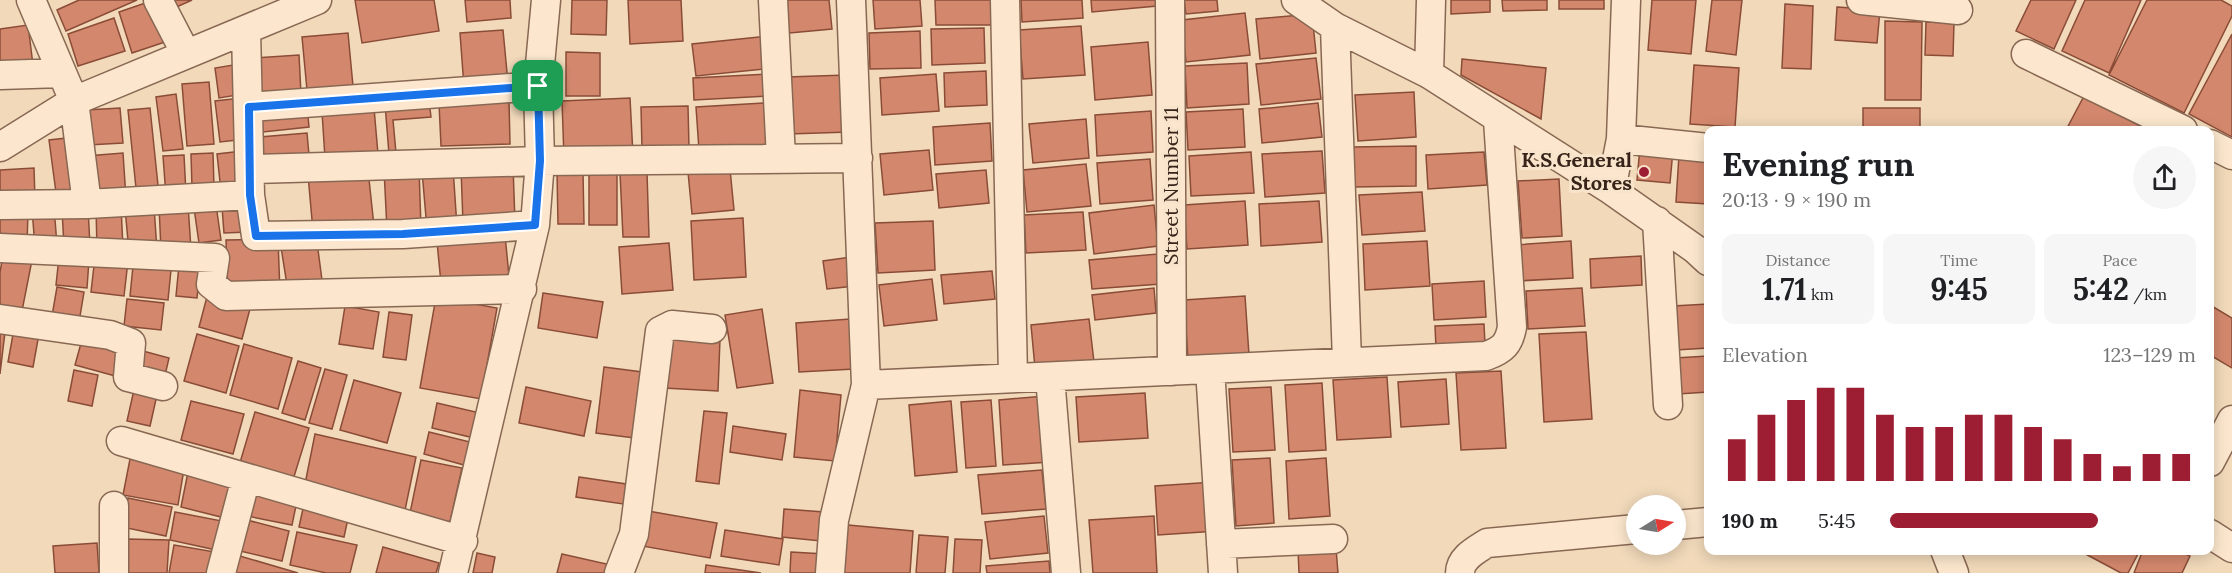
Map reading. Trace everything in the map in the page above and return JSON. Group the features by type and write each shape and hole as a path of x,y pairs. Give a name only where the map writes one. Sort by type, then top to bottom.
{"street":[{"path":"31,0 74,101 87,204"},
{"path":"158,0 186,54"},
{"path":"453,573 463,541 535,225 540,161 538,86 546,0"},
{"path":"773,0 781,158"},
{"path":"830,573 834,520 866,385 850,0"},
{"path":"1005,0 1013,376"},
{"name":"Street Number 11","path":"1170,0 1172,371"},
{"path":"1296,0 1335,27 1429,74 1611,190 1657,221 1704,258"},
{"path":"1429,74 1431,0"},
{"path":"1611,190 1621,138 1626,0"},
{"path":"1861,0 1958,10"},
{"path":"0,147 74,101 246,31 306,2"},
{"path":"1335,27 1347,361"},
{"path":"246,31 250,182 256,236 403,234 535,225"},
{"path":"2026,54 2171,126"},
{"path":"0,75 62,73"},
{"path":"249,107 538,86"},
{"path":"866,385 1013,376 1050,377 1486,356 1501,351 1510,340 1512,327 1498,120"},
{"path":"1621,138 1704,148"},
{"path":"2214,146 2232,155"},
{"path":"0,205 87,204 250,182 540,161 858,158"},
{"path":"1657,221 1668,405"},
{"path":"0,248 215,258 211,284 226,296 522,289"},
{"path":"0,319 110,335 131,343 128,377 163,386"},
{"path":"619,573 634,534 660,331 672,325 712,329"},
{"path":"1210,369 1223,573"},
{"path":"1050,377 1066,573"},
{"path":"2214,454 2232,420"},
{"path":"121,441 463,541"},
{"path":"221,573 246,478"},
{"path":"114,506 114,573"},
{"path":"1686,524 1704,522"},
{"path":"1460,573 1460,567 1471,553 1487,543 1626,530"},
{"path":"2214,537 2232,548"},
{"path":"1221,544 1334,539"},
{"path":"1947,555 1954,573"}],"building":[{"path":"79,0 137,0 66,31 57,10"},
{"path":"154,0 168,41 132,53 119,12"},
{"path":"166,0 192,0 170,10"},
{"path":"355,0 434,0 439,31 362,43"},
{"path":"465,0 510,0 511,18 467,22"},
{"path":"572,0 607,0 606,35 571,34"},
{"path":"628,0 681,0 683,41 630,44"},
{"path":"777,0 829,0 832,29 779,34"},
{"path":"873,0 920,0 922,26 875,29"},
{"path":"935,0 994,0 994,25 936,25"},
{"path":"1021,0 1082,0 1083,18 1022,22"},
{"path":"1091,0 1156,0 1157,6 1092,12"},
{"path":"1184,0 1217,0 1218,11 1186,14"},
{"path":"1451,0 1490,0 1490,12 1451,14"},
{"path":"1502,0 1547,0 1547,10 1503,11"},
{"path":"1559,0 1604,0 1604,9 1559,9"},
{"path":"1652,0 1696,0 1691,54 1648,50"},
{"path":"1712,0 1742,0 1736,55 1706,51"},
{"path":"2031,0 2076,0 2054,49 2016,31"},
{"path":"2085,0 2141,0 2109,73 2062,51"},
{"path":"2147,0 2221,0 2232,6 2232,16 2184,113 2109,75"},
{"path":"1785,4 1813,6 1811,69 1782,68"},
{"path":"1837,7 1880,10 1877,43 1835,40"},
{"path":"1245,13 1250,55 1186,62 1182,20"},
{"path":"1312,14 1316,53 1260,59 1256,19"},
{"path":"114,18 125,51 78,66 68,34"},
{"path":"1885,21 1922,22 1921,100 1885,100"},
{"path":"1926,22 1954,23 1953,56 1925,55"},
{"path":"28,25 33,65 0,69 0,29"},
{"path":"1081,26 1085,75 1023,79 1019,30"},
{"path":"984,28 985,63 932,65 931,29"},
{"path":"503,30 508,83 464,87 460,33"},
{"path":"920,31 921,68 870,69 869,33"},
{"path":"348,33 353,86 307,90 302,37"},
{"path":"2232,34 2232,137 2189,114"},
{"path":"770,36 773,68 696,76 692,44"},
{"path":"1148,42 1152,95 1095,100 1091,47"},
{"path":"566,52 600,53 600,96 566,96"},
{"path":"299,55 301,94 257,97 254,58"},
{"path":"1316,58 1321,99 1261,105 1256,64"},
{"path":"1462,59 1546,68 1541,119 1461,75"},
{"path":"1247,63 1249,104 1187,108 1185,66"},
{"path":"239,64 244,94 219,98 215,68"},
{"path":"1694,65 1739,68 1735,126 1690,124"},
{"path":"986,71 987,105 945,107 944,73"},
{"path":"768,74 770,96 694,100 693,78"},
{"path":"936,74 939,111 882,115 880,78"},
{"path":"847,75 849,132 789,134 787,77"},
{"path":"209,82 214,144 187,146 182,84"},
{"path":"1414,92 1416,137 1358,141 1355,95"},
{"path":"176,94 183,149 163,151 156,97"},
{"path":"2084,96 2140,126 2068,126"},
{"path":"241,98 246,139 220,142 215,101"},
{"path":"630,98 633,155 564,158 562,101"},
{"path":"429,101 431,117 393,120 396,153 389,154 385,104"},
{"path":"509,101 510,144 441,146 439,103"},
{"path":"766,103 768,145 699,150 696,107"},
{"path":"1318,103 1322,137 1262,143 1259,109"},
{"path":"307,106 309,127 263,132 261,110"},
{"path":"688,106 689,148 642,149 641,107"},
{"path":"120,108 123,143 88,145 86,110"},
{"path":"150,108 159,195 137,198 128,110"},
{"path":"374,108 378,154 325,158 322,112"},
{"path":"1863,108 1920,108 1920,126 1863,126"},
{"path":"1243,109 1245,147 1188,150 1186,112"},
{"path":"1151,111 1153,152 1097,156 1095,115"},
{"path":"1086,119 1089,158 1033,163 1029,124"},
{"path":"990,123 992,161 935,165 933,127"},
{"path":"307,133 309,155 262,160 260,137"},
{"path":"75,137 83,196 57,200 49,140"},
{"path":"1416,146 1416,186 1353,187 1352,147"},
{"path":"1640,147 1673,150 1670,183 1637,180"},
{"path":"929,150 933,190 884,195 880,154"},
{"path":"242,151 246,188 221,191 217,154"},
{"path":"1322,151 1325,193 1265,197 1262,154"},
{"path":"1251,152 1254,193 1191,196 1189,156"},
{"path":"1484,152 1487,185 1428,189 1426,155"},
{"path":"123,153 126,198 88,200 86,156"},
{"path":"213,153 214,187 192,188 191,154"},
{"path":"184,155 186,194 166,196 163,156"},
{"path":"1679,155 1704,157 1704,204 1676,202"},
{"path":"1150,159 1153,200 1100,204 1097,163"},
{"path":"1086,164 1091,206 1027,212 1023,170"},
{"path":"513,166 515,222 463,223 461,168"},
{"path":"34,168 35,200 0,202 0,170"},
{"path":"419,168 421,228 387,230 384,169"},
{"path":"453,168 457,227 427,229 422,171"},
{"path":"730,169 734,210 692,214 688,172"},
{"path":"368,170 374,226 313,231 308,175"},
{"path":"986,170 989,203 939,208 936,174"},
{"path":"557,172 583,172 584,224 558,224"},
{"path":"647,172 649,237 623,237 620,173"},
{"path":"617,173 617,225 589,225 589,174"},
{"path":"1559,179 1562,236 1522,238 1518,181"},
{"path":"1422,192 1425,231 1362,235 1359,195"},
{"path":"1245,201 1248,245 1187,249 1184,205"},
{"path":"1319,201 1322,242 1261,246 1259,204"},
{"path":"188,205 191,249 161,250 159,206"},
{"path":"216,205 221,240 199,243 194,208"},
{"path":"246,205 248,232 224,233 222,207"},
{"path":"1154,205 1158,246 1094,254 1089,213"},
{"path":"121,206 123,248 97,249 96,207"},
{"path":"54,207 57,245 35,247 32,209"},
{"path":"154,207 157,250 129,252 125,208"},
{"path":"88,208 90,246 64,247 62,209"},
{"path":"0,210 28,211 27,244 0,243"},
{"path":"1083,212 1086,250 1026,253 1024,215"},
{"path":"743,218 746,277 694,280 691,221"},
{"path":"933,221 935,270 878,273 875,223"},
{"path":"505,235 509,276 441,283 437,242"},
{"path":"278,239 280,293 228,294 226,240"},
{"path":"1427,241 1430,286 1365,290 1363,244"},
{"path":"1571,241 1573,278 1517,281 1515,245"},
{"path":"317,242 322,280 287,285 281,247"},
{"path":"669,243 673,290 622,294 619,247"},
{"path":"4,250 33,255 22,311 0,307 0,272"},
{"path":"1158,254 1161,284 1092,289 1089,260"},
{"path":"1641,256 1642,285 1591,288 1590,259"},
{"path":"59,257 89,260 87,288 56,285"},
{"path":"95,257 128,261 124,296 91,292"},
{"path":"851,257 855,286 827,289 823,261"},
{"path":"179,265 200,267 197,298 176,296"},
{"path":"133,266 171,270 168,300 130,296"},
{"path":"992,271 995,299 944,304 941,275"},
{"path":"932,279 937,320 884,326 879,285"},
{"path":"1484,281 1486,317 1434,320 1432,284"},
{"path":"57,287 84,292 79,322 52,316"},
{"path":"1154,288 1156,313 1095,320 1092,295"},
{"path":"1582,288 1585,326 1528,329 1526,291"},
{"path":"208,293 251,305 242,339 199,327"},
{"path":"543,293 603,302 597,338 538,328"},
{"path":"1245,296 1249,355 1188,359 1184,300"},
{"path":"436,297 497,308 481,399 420,388"},
{"path":"127,299 164,303 161,330 124,326"},
{"path":"1704,304 1704,348 1676,350 1673,306"},
{"path":"345,306 379,312 373,349 339,344"},
{"path":"2214,307 2232,318 2232,368 2214,357"},
{"path":"762,309 773,383 737,388 725,315"},
{"path":"389,312 412,315 406,360 383,357"},
{"path":"850,319 854,369 799,372 796,323"},
{"path":"1089,319 1094,362 1035,368 1031,325"},
{"path":"1484,324 1485,345 1436,348 1435,326"},
{"path":"14,329 39,334 33,367 8,362"},
{"path":"0,331 5,332 0,374"},
{"path":"1586,332 1592,419 1544,422 1539,334"},
{"path":"197,334 239,346 226,393 184,381"},
{"path":"83,336 126,348 119,377 75,365"},
{"path":"666,336 720,339 718,391 664,388"},
{"path":"244,344 292,358 278,409 230,395"},
{"path":"143,351 169,358 163,384 137,378"},
{"path":"1704,356 1704,392 1678,394 1675,358"},
{"path":"298,361 321,368 305,420 282,413"},
{"path":"604,367 650,373 642,439 596,433"},
{"path":"325,369 347,375 332,429 309,423"},
{"path":"74,370 98,375 92,406 68,401"},
{"path":"1501,371 1506,448 1461,450 1456,373"},
{"path":"1387,377 1391,437 1337,440 1333,380"},
{"path":"1446,379 1449,424 1401,427 1398,382"},
{"path":"354,380 401,393 387,443 340,430"},
{"path":"136,381 159,386 150,426 127,421"},
{"path":"1322,383 1326,450 1289,452 1285,385"},
{"path":"526,387 591,401 584,436 519,423"},
{"path":"1271,387 1275,450 1233,452 1229,389"},
{"path":"800,390 841,395 835,461 794,457"},
{"path":"1145,393 1148,438 1079,442 1076,397"},
{"path":"1045,396 1050,462 1003,465 999,400"},
{"path":"991,400 996,466 966,468 961,402"},
{"path":"191,401 244,414 233,454 181,440"},
{"path":"951,401 957,472 915,476 909,405"},
{"path":"437,403 480,413 474,438 432,428"},
{"path":"704,411 727,413 719,484 696,481"},
{"path":"255,412 309,428 292,483 239,466"},
{"path":"733,426 786,434 782,460 730,452"},
{"path":"429,432 470,442 464,465 424,454"},
{"path":"315,434 416,457 404,515 303,494"},
{"path":"1270,458 1274,523 1236,526 1232,460"},
{"path":"1326,458 1330,516 1289,519 1286,461"},
{"path":"130,459 184,469 178,505 123,495"},
{"path":"421,460 462,468 450,522 410,513"},
{"path":"1042,470 1046,509 982,514 978,475"},
{"path":"188,472 234,483 225,518 181,507"},
{"path":"579,477 633,485 630,505 576,497"},
{"path":"1214,482 1217,531 1158,535 1155,486"},
{"path":"252,492 297,501 292,525 247,516"},
{"path":"128,498 172,507 166,536 122,527"},
{"path":"304,504 349,514 344,537 299,527"},
{"path":"784,509 824,512 821,541 782,537"},
{"path":"648,511 717,523 710,558 642,546"},
{"path":"175,512 227,522 221,551 170,540"},
{"path":"1044,516 1048,553 990,559 985,522"},
{"path":"1154,516 1157,573 1093,573 1089,520"},
{"path":"247,520 289,531 282,561 240,551"},
{"path":"837,524 913,531 910,573 833,573"},
{"path":"725,530 783,539 779,565 721,556"},
{"path":"297,532 357,545 350,573 326,573 290,565"},
{"path":"919,535 948,537 945,573 916,573"},
{"path":"127,539 169,540 167,573 125,573"},
{"path":"955,539 982,540 980,573 953,573"},
{"path":"97,543 99,573 55,573 53,546"},
{"path":"174,545 221,553 217,573 169,573"},
{"path":"383,547 439,563 436,573 376,573"},
{"path":"1336,548 1338,573 1299,573 1298,550"},
{"path":"791,552 825,554 824,573 790,573"},
{"path":"477,553 495,557 492,573 473,573"},
{"path":"233,554 298,573 227,573"},
{"path":"562,554 611,565 610,573 557,573"},
{"path":"2087,555 2137,555 2128,573 2121,573"},
{"path":"2141,555 2190,556 2182,573 2134,573"},
{"path":"1049,561 1050,573 987,573 986,566"},
{"path":"706,565 761,573 705,573"}],"place":[{"name":"K.S.General Stores","path":"1644,172"}],"route":[{"path":"538,86 540,161 535,225 403,234 256,236 250,195 249,107 538,86"}]}
